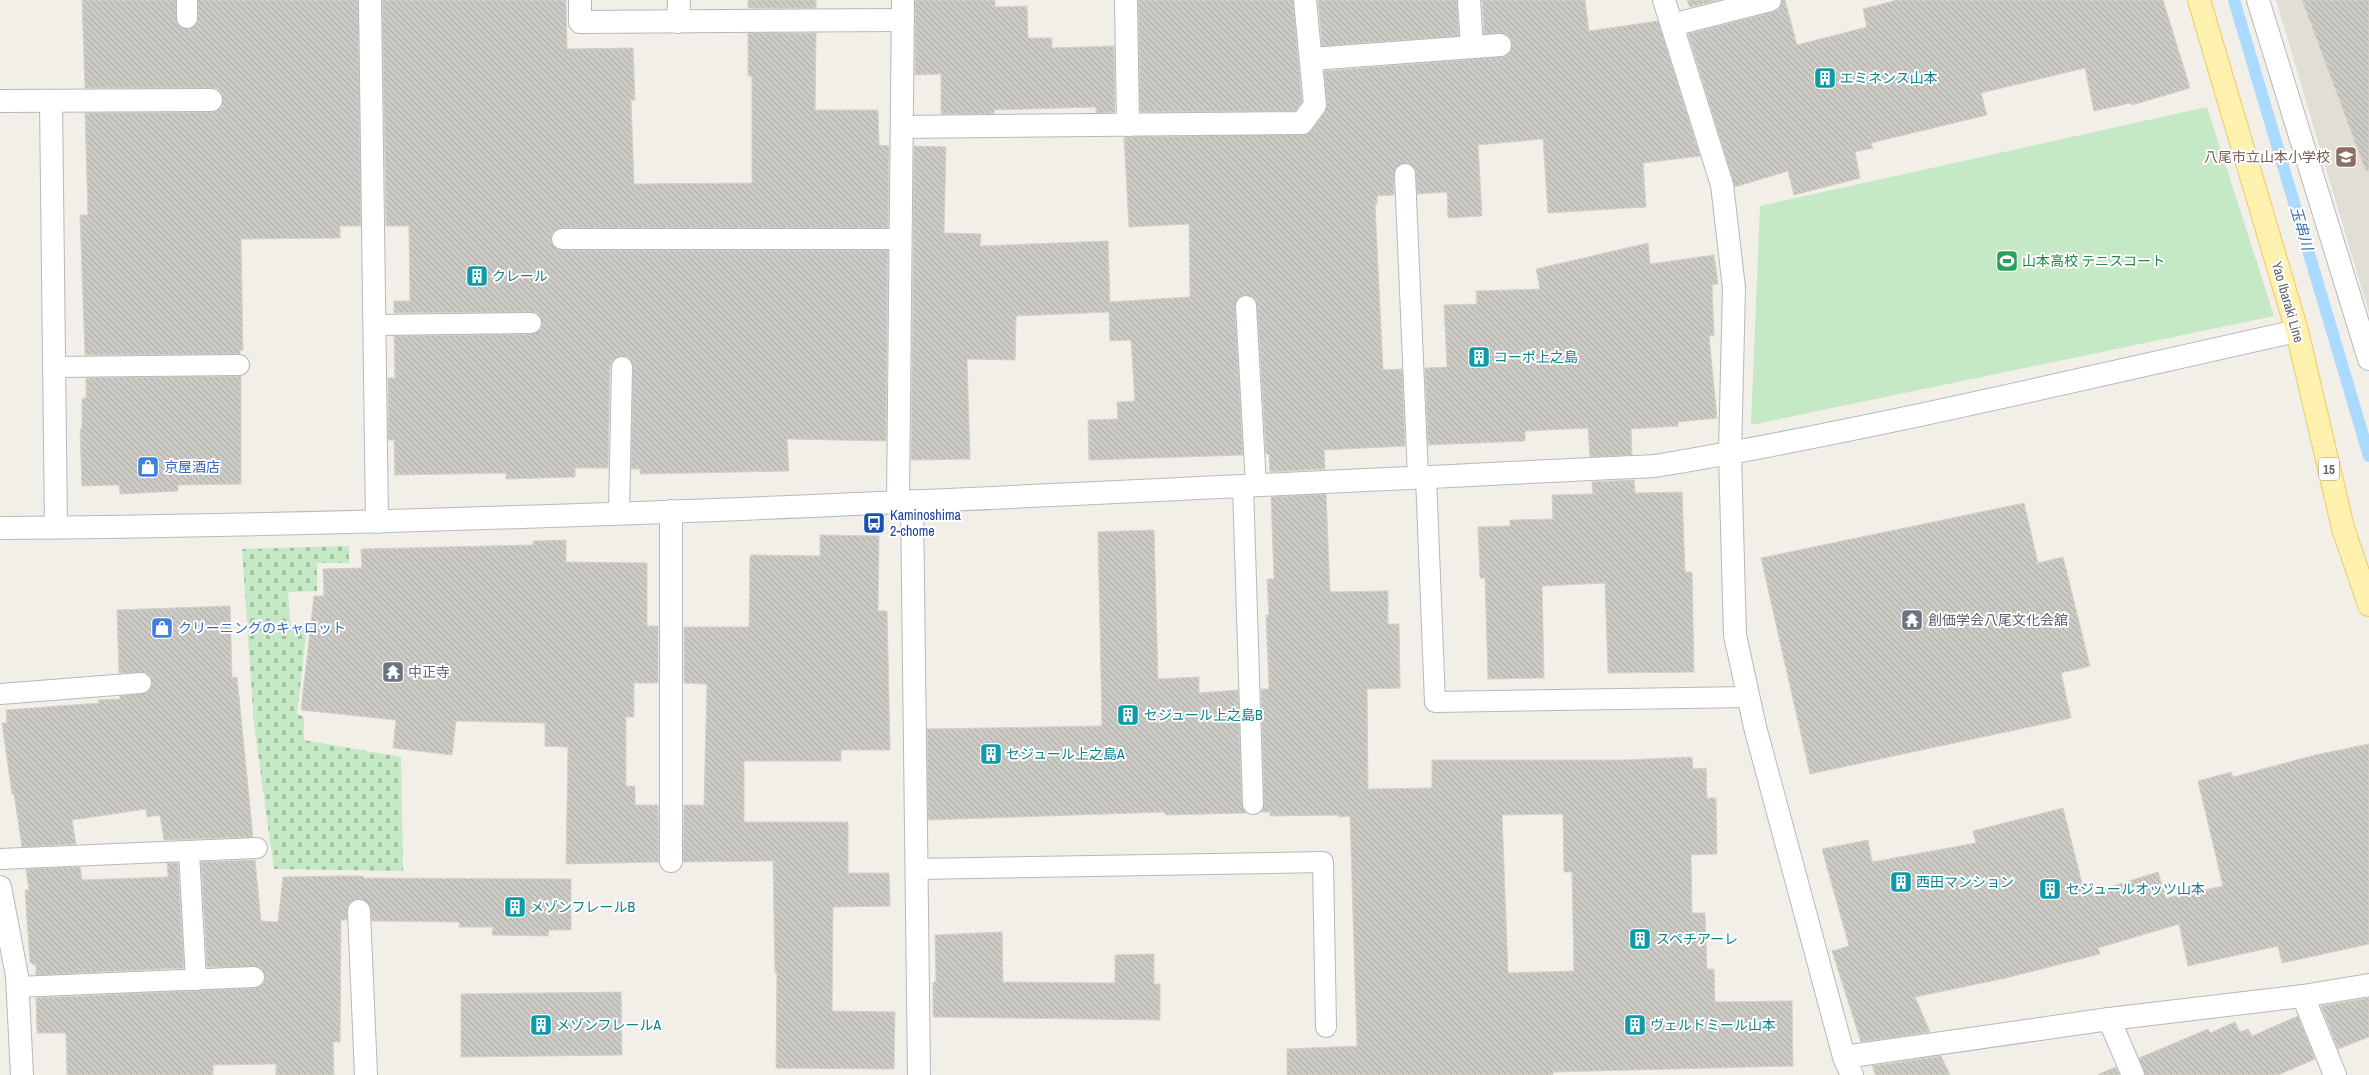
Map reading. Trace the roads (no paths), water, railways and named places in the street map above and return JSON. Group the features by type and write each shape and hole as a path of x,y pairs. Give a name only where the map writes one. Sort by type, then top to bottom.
{"main road":[{"name":"Yao Ibaraki Line","path":"2200,0 2297,331 2343,528 2369,605"}],"street":[{"path":"370,0 376,522"},
{"path":"580,0 580,22 678,22 903,10 901,239 905,502 916,869 919,1075"},
{"path":"678,0 678,22"},
{"path":"1126,0 1128,125"},
{"path":"902,127 1302,123 1315,105 1312,59 1305,0"},
{"path":"1469,0 1472,47"},
{"path":"1664,0 1722,185 1734,288 1730,453 1735,635 1775,801 1848,1066 2109,1019 2303,996 2369,985"},
{"path":"1672,25 1770,0"},
{"path":"2258,0 2369,359"},
{"path":"1312,59 1500,45"},
{"path":"0,101 211,100"},
{"path":"51,101 56,527"},
{"path":"0,528 376,522 619,513 905,502 1655,466 1730,453 2297,331"},
{"path":"671,511 671,861"},
{"path":"0,887 17,987 22,1075"},
{"path":"359,911 366,1075"},
{"path":"2303,996 2335,1075"},
{"path":"2109,1019 2133,1075"}],"lane":[{"path":"1405,174 1435,702 1749,697"},
{"path":"562,240 901,239"},
{"path":"1246,306 1250,485 1253,804"},
{"path":"374,325 531,323"},
{"path":"54,367 239,366"},
{"path":"619,513 622,367"},
{"path":"0,694 141,683"},
{"path":"0,859 257,848"},
{"path":"189,852 196,980"},
{"path":"916,869 1323,862 1326,1027"},
{"path":"17,987 254,977"}],"waterway":[{"name":"玉串川","path":"2234,0 2369,456"}],"place":[{"name":"エミネンス山本","path":"1825,78"},
{"name":"八尾市立山本小学校","path":"2346,157"},
{"name":"山本高校 テニスコート","path":"2007,261"},
{"name":"クレール","path":"477,276"},
{"name":"コーポ上之島","path":"1479,357"},
{"name":"京屋酒店","path":"148,467"},
{"name":"Kaminoshima 2-chome","path":"874,523"},
{"name":"創価学会八尾文化会舘","path":"1912,620"},
{"name":"クリーニングのキャロット","path":"162,628"},
{"name":"中正寺","path":"393,672"},
{"name":"セジュール上之島B","path":"1128,715"},
{"name":"セジュール上之島A","path":"991,754"},
{"name":"西田マンション","path":"1901,882"},
{"name":"セジュールオッツ山本","path":"2050,889"},
{"name":"メゾンフレールB","path":"515,907"},
{"name":"スペチアーレ","path":"1640,939"},
{"name":"メゾンフレールA","path":"541,1025"},
{"name":"ヴェルドミール山本","path":"1635,1025"}]}
